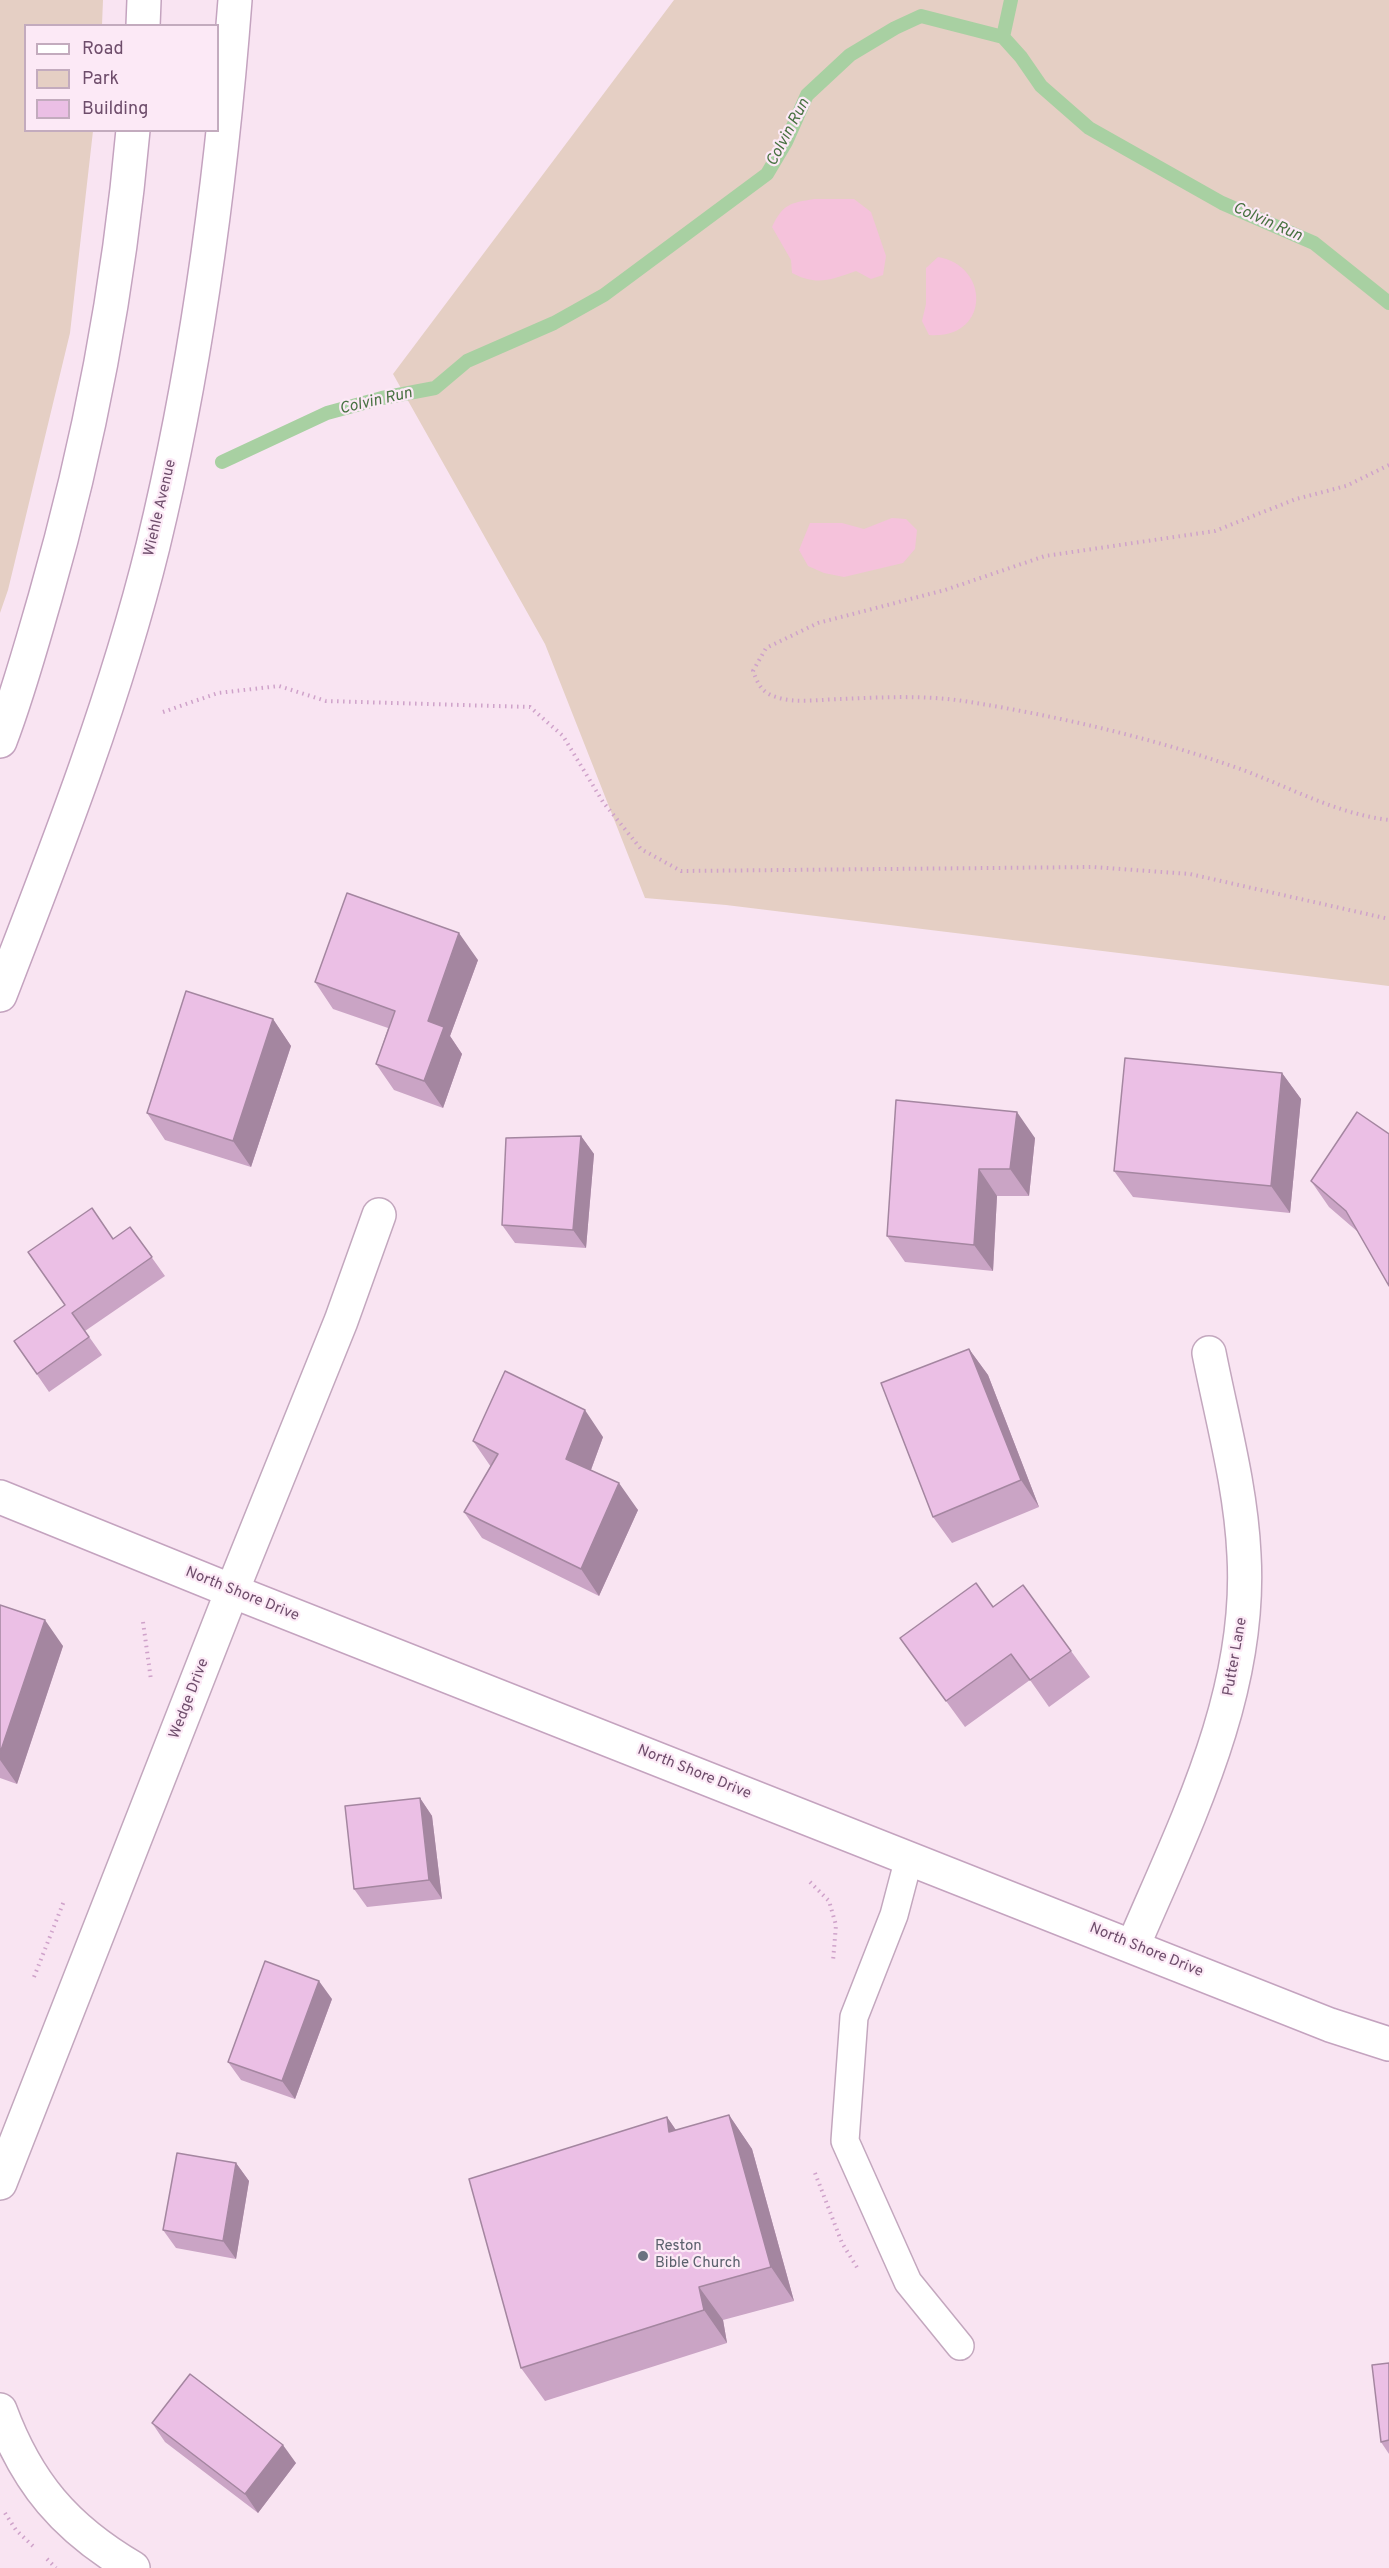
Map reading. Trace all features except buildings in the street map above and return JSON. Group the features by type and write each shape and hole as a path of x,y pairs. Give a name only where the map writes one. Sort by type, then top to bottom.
{"street":[{"path":"143,24 144,0"},
{"name":"Wiehle Avenue","path":"0,995 46,877 103,717 153,547 189,380 217,203 235,0"},
{"path":"0,741 16,697 65,529 101,366 128,191 134,132"},
{"name":"Wedge Drive","path":"0,2183 232,1591 341,1321 379,1215"},
{"name":"Putter Lane","path":"1133,1946 1201,1786 1232,1690 1244,1619 1244,1554 1233,1472 1209,1353"},
{"name":"North Shore Drive","path":"0,1497 1330,2025 1389,2044"},
{"path":"0,2410 13,2445 35,2482 73,2526 111,2555 133,2568"}],"lane":[{"path":"909,1858 894,1915 854,2017 845,2141 908,2282 960,2346"}],"path":[{"path":"1389,465 1346,486 1296,499 1215,531 1045,556 945,590 818,623 766,648 753,671 760,689 776,698 803,700 897,697 968,702 1063,720 1191,753 1229,765 1302,796 1340,809 1389,820"},
{"path":"163,712 218,693 279,686 326,701 530,706 563,736 603,802 641,849 681,871 1093,867 1190,874 1389,919"}],"green space":[{"path":"0,0 103,0 102,24 24,24 24,132 93,132 70,333 8,590 0,613"},
{"path":"674,0 1389,0 1389,986 726,905 645,898 545,644 393,374"}],"sand":[{"path":"814,199 854,199 871,212 886,256 883,275 871,279 856,271 831,279 816,280 792,273 791,260 772,227 780,213 788,206"},
{"path":"938,257 955,263 968,274 975,287 976,301 973,315 964,326 949,333 929,335 922,321 926,304 926,268"},
{"path":"892,518 906,519 917,530 915,549 903,563 844,577 824,573 808,566 799,550 810,523 842,523 864,529"}],"waterway":[{"path":"1003,37 1011,0"},
{"name":"Colvin Run","path":"222,462 327,413 382,398 435,388 467,361 554,323 604,295 767,174 786,142 807,95 850,55 895,28 921,16 1003,37 1021,57 1041,86 1089,128 1222,203 1314,243 1389,303"}],"place":[{"name":"Reston Bible Church","path":"643,2256"}]}
